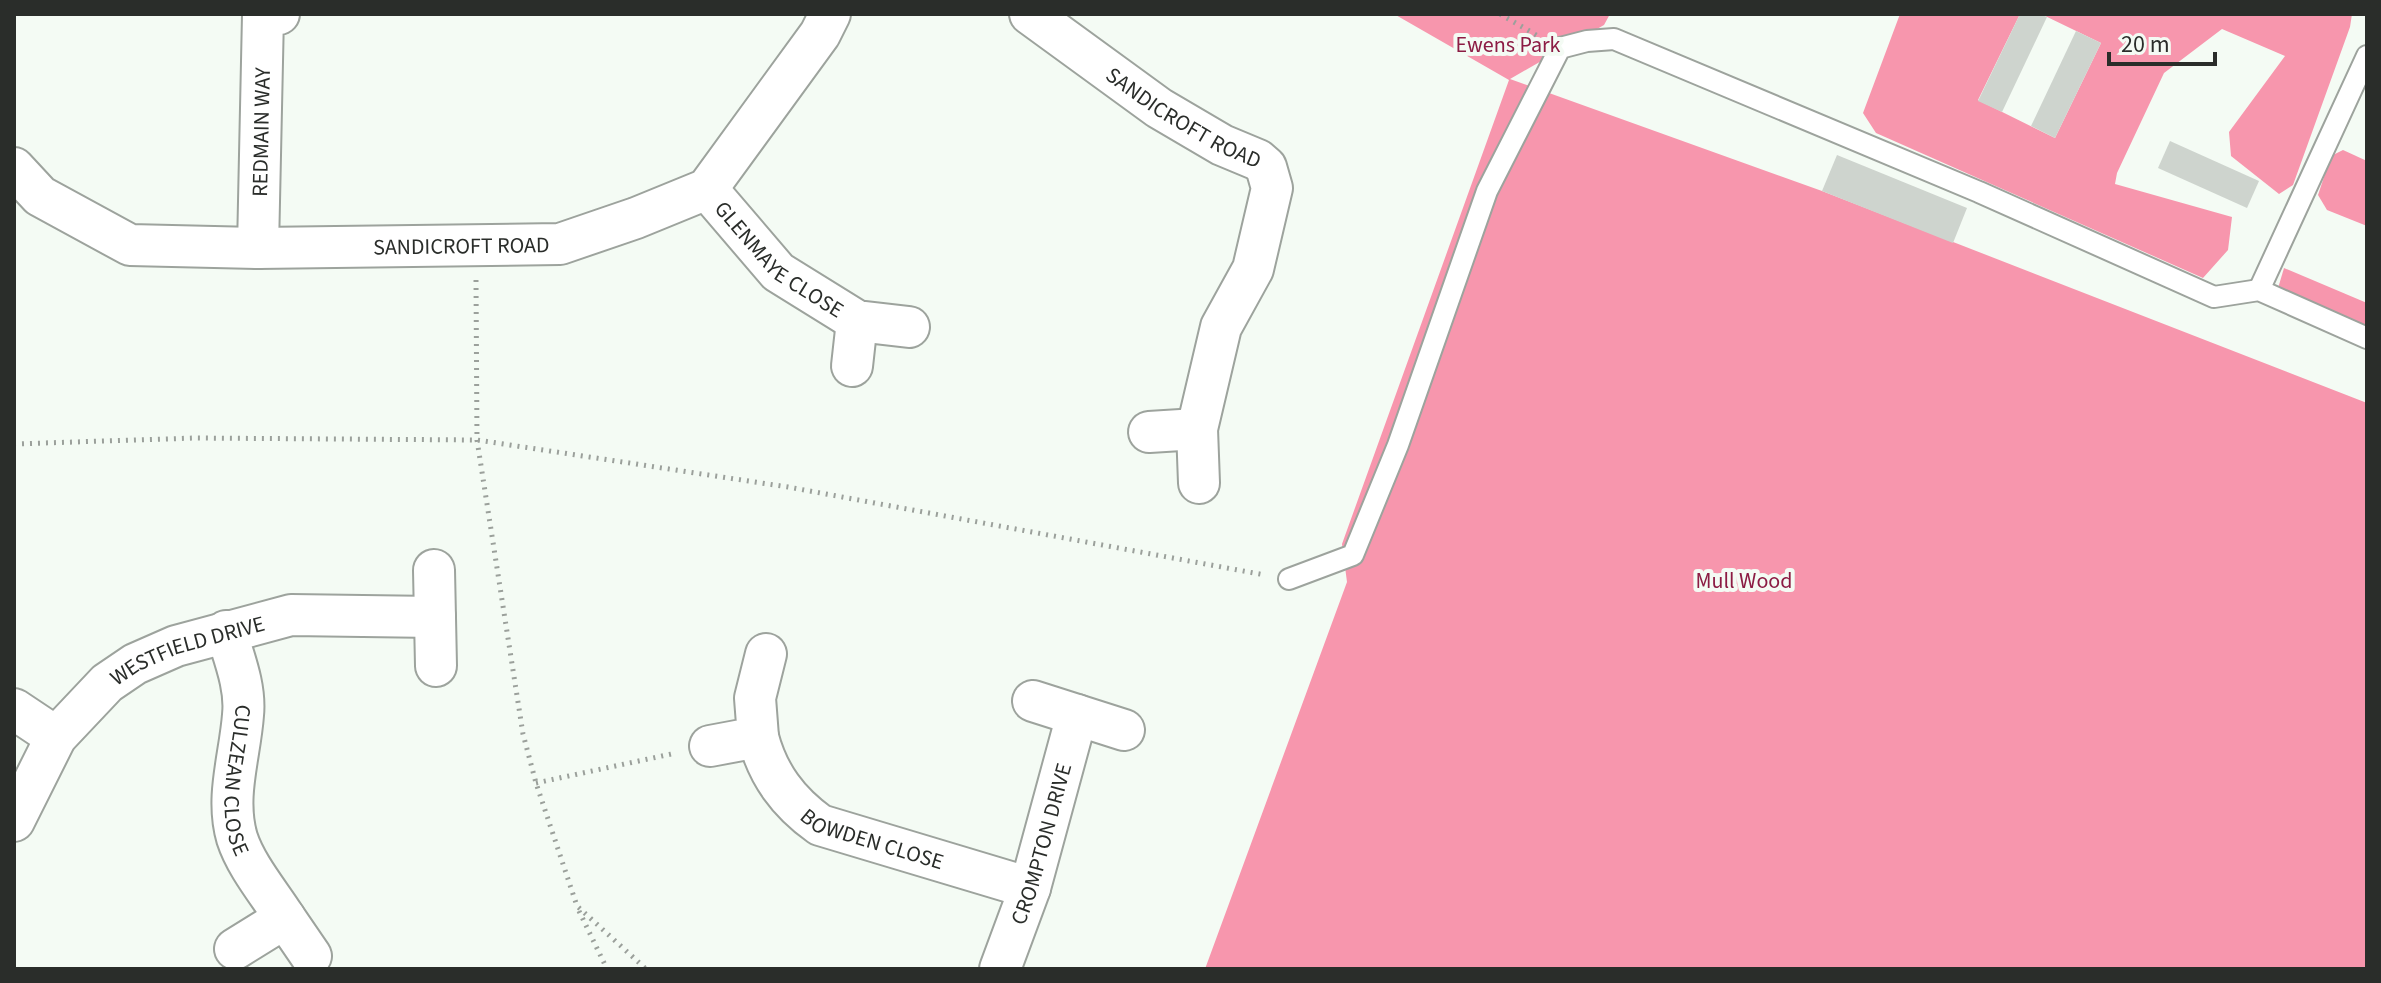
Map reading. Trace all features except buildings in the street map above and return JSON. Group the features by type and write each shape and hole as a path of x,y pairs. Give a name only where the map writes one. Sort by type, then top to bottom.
{"street":[{"name":"REDMAIN WAY","path":"258,248 268,14"},
{"path":"707,189 820,34 830,14"},
{"name":"SANDICROFT ROAD","path":"1030,14 1159,108 1222,145 1258,160 1266,167 1270,177 1272,188 1253,269 1221,327 1197,429 1199,483"},
{"name":"SANDICROFT ROAD","path":"14,168 40,196 130,245 258,248 560,244 707,189"},
{"name":"GLENMAYE CLOSE","path":"707,189 778,272 857,321 909,327"},
{"name":"GLENMAYE CLOSE","path":"852,366 857,321"},
{"path":"1149,432 1197,429"},
{"path":"434,570 436,666"},
{"name":"WESTFIELD DRIVE","path":"14,821 56,737 107,683 135,664 176,646 291,615 435,617"},
{"name":"CULZEAN CLOSE","path":"226,631 239,673 244,713 232,794 238,840 249,862 311,956"},
{"name":"BOWDEN CLOSE","path":"766,654 755,698 758,737 764,759 800,810 820,825 1030,888"},
{"path":"1033,701 1124,730"},
{"path":"14,709 56,737"},
{"name":"CROMPTON DRIVE","path":"1000,969 1030,888 1077,715"},
{"path":"710,746 758,737"},
{"path":"235,949 285,918"}],"lane":[{"path":"1289,579 1353,555 1398,445 1487,191 1560,48 1587,41 1614,39 1921,168 2214,297 2259,290 2367,338"},
{"path":"2259,290 2367,56"}],"path":[{"path":"1500,14 1560,48"},
{"path":"476,247 477,440 523,734 577,906 607,969"},
{"path":"14,444 195,438 477,440 788,487 1289,579"},
{"path":"536,783 710,746"},
{"path":"577,906 646,969"}],"green space":[{"name":"Mull Wood","path":"1394,14 1610,14 1604,25 1510,79 1822,191 2367,403 2367,969 1205,969 1347,582 1342,544 1509,80"},
{"path":"1900,14 2020,14 1978,100 2055,138 2101,43 2041,14 2352,14 2293,185 2279,194 2231,156 2229,132 2285,56 2222,29 2164,73 2117,173 2115,184 2232,217 2228,250 2203,278 1876,133 1863,113"},
{"path":"2343,150 2367,161 2367,226 2327,210 2318,195 2331,156"},
{"path":"2284,268 2367,303 2367,332 2276,295"}],"park label":[{"name":"Ewens Park","path":"1508,44"}]}
